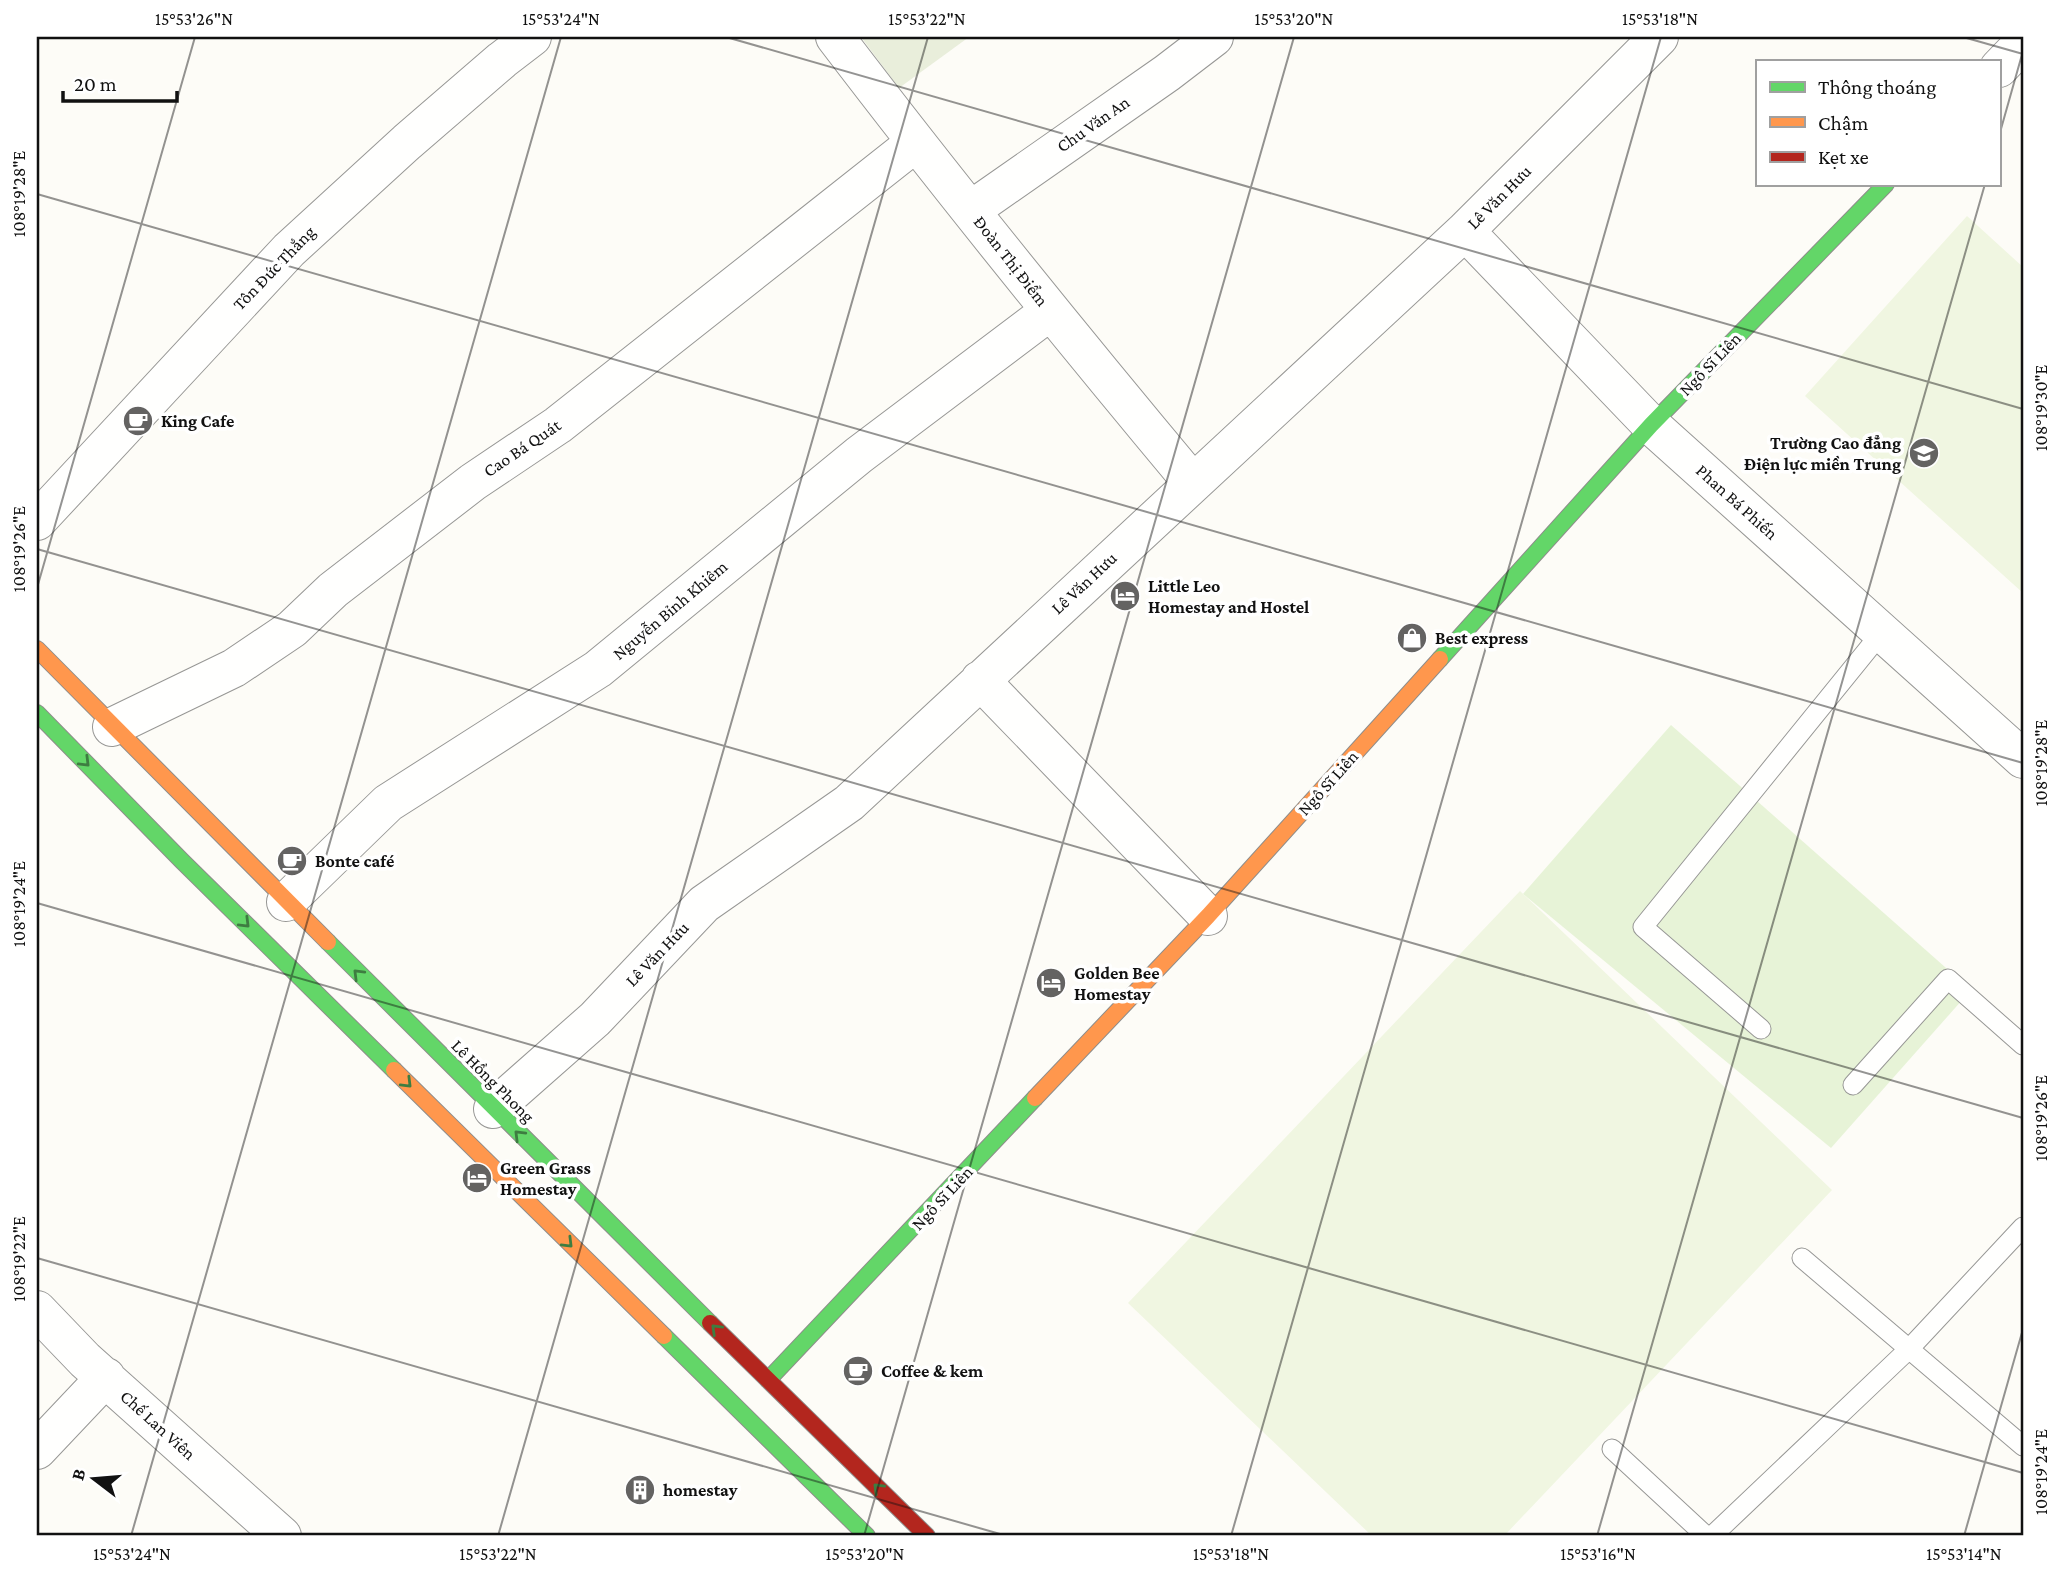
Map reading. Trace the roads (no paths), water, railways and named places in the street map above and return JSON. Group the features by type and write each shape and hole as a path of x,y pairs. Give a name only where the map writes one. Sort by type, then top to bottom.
{"street":[{"name":"Tôn Đức Thắng","path":"37,521 289,250 407,142 502,60 533,37"},
{"name":"Đoàn Thị Điểm","path":"835,37 915,143 1192,482"},
{"name":"Chu Văn An","path":"971,210 1214,37"},
{"name":"Lê Văn Hưu","path":"493,1109 595,1019 704,904 849,803 1465,231 1659,37"},
{"path":"2000,67 2023,43"},
{"name":"Cao Bá Quát","path":"112,727 234,668 292,629 333,590 472,482 558,425 915,143"},
{"name":"Ngô Sĩ Liên","path":"768,1380 1208,916 1651,425 1884,186"},
{"name":"Phan Bá Phiến","path":"1465,231 1651,425 2023,759"},
{"name":"Nguyễn Bỉnh Khiêm","path":"286,902 388,803 598,669 878,439 1050,311"},
{"name":"Lê Hồng Phong","path":"37,649 493,1109 927,1536"},
{"path":"980,680 1208,916"},
{"path":"37,713 182,861 867,1536"},
{"name":"Chế Lan Viên","path":"37,1310 85,1360 282,1536"},
{"path":"37,1451 106,1377"}],"lane":[{"path":"1761,1029 1643,927 1882,632"},
{"path":"1853,1085 1948,979 2023,1045"},
{"path":"1712,1536 1909,1349 2023,1227"},
{"path":"1802,1258 2023,1446"},
{"path":"1612,1449 1706,1536"}],"place":[{"name":"King Cafe","path":"138,421"},
{"name":"Trường Cao đẳng Điện lực miền Trung","path":"1924,453"},
{"name":"Little Leo Homestay and Hostel","path":"1125,596"},
{"name":"Best express","path":"1412,638"},
{"name":"Bonte café","path":"292,861"},
{"name":"Golden Bee Homestay","path":"1051,983"},
{"name":"Green Grass Homestay","path":"477,1178"},
{"name":"Coffee & kem","path":"858,1371"},
{"name":"homestay","path":"640,1490"}]}
